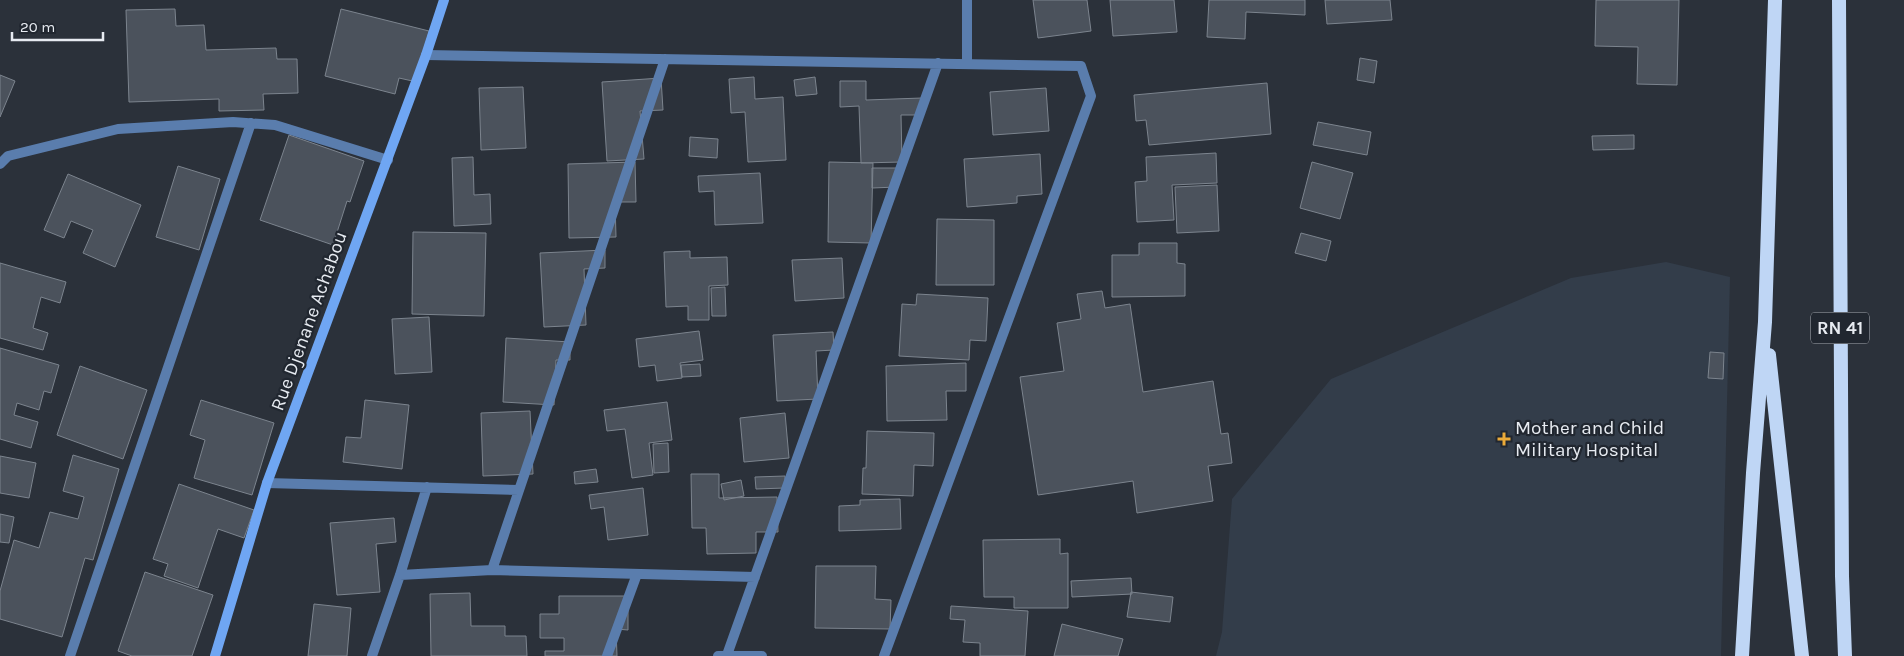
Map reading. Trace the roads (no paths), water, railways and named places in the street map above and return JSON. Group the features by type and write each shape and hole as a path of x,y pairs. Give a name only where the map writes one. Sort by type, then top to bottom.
{"highway":[{"path":"1742,656 1753,473 1765,322 1775,0"},
{"name":"RN 41","path":"1839,0 1842,566 1845,656"},
{"path":"1765,322 1802,656"}],"main road":[{"name":"Rue Djenane Achabou","path":"215,656 267,483 388,160 444,0"}],"street":[{"path":"967,0 967,64"},
{"path":"426,55 1081,66 1091,96 884,656"},
{"path":"492,570 665,59"},
{"path":"762,656 723,656 755,577 938,63"},
{"path":"0,164 8,156 118,129 233,122 275,126 388,160"},
{"path":"70,656 251,124"},
{"path":"267,483 519,490"},
{"path":"372,656 400,575 427,487"},
{"path":"400,575 492,570 755,577"},
{"path":"607,656 637,574"}],"place":[{"name":"Mother and Child Military Hospital","path":"1504,439"}]}
